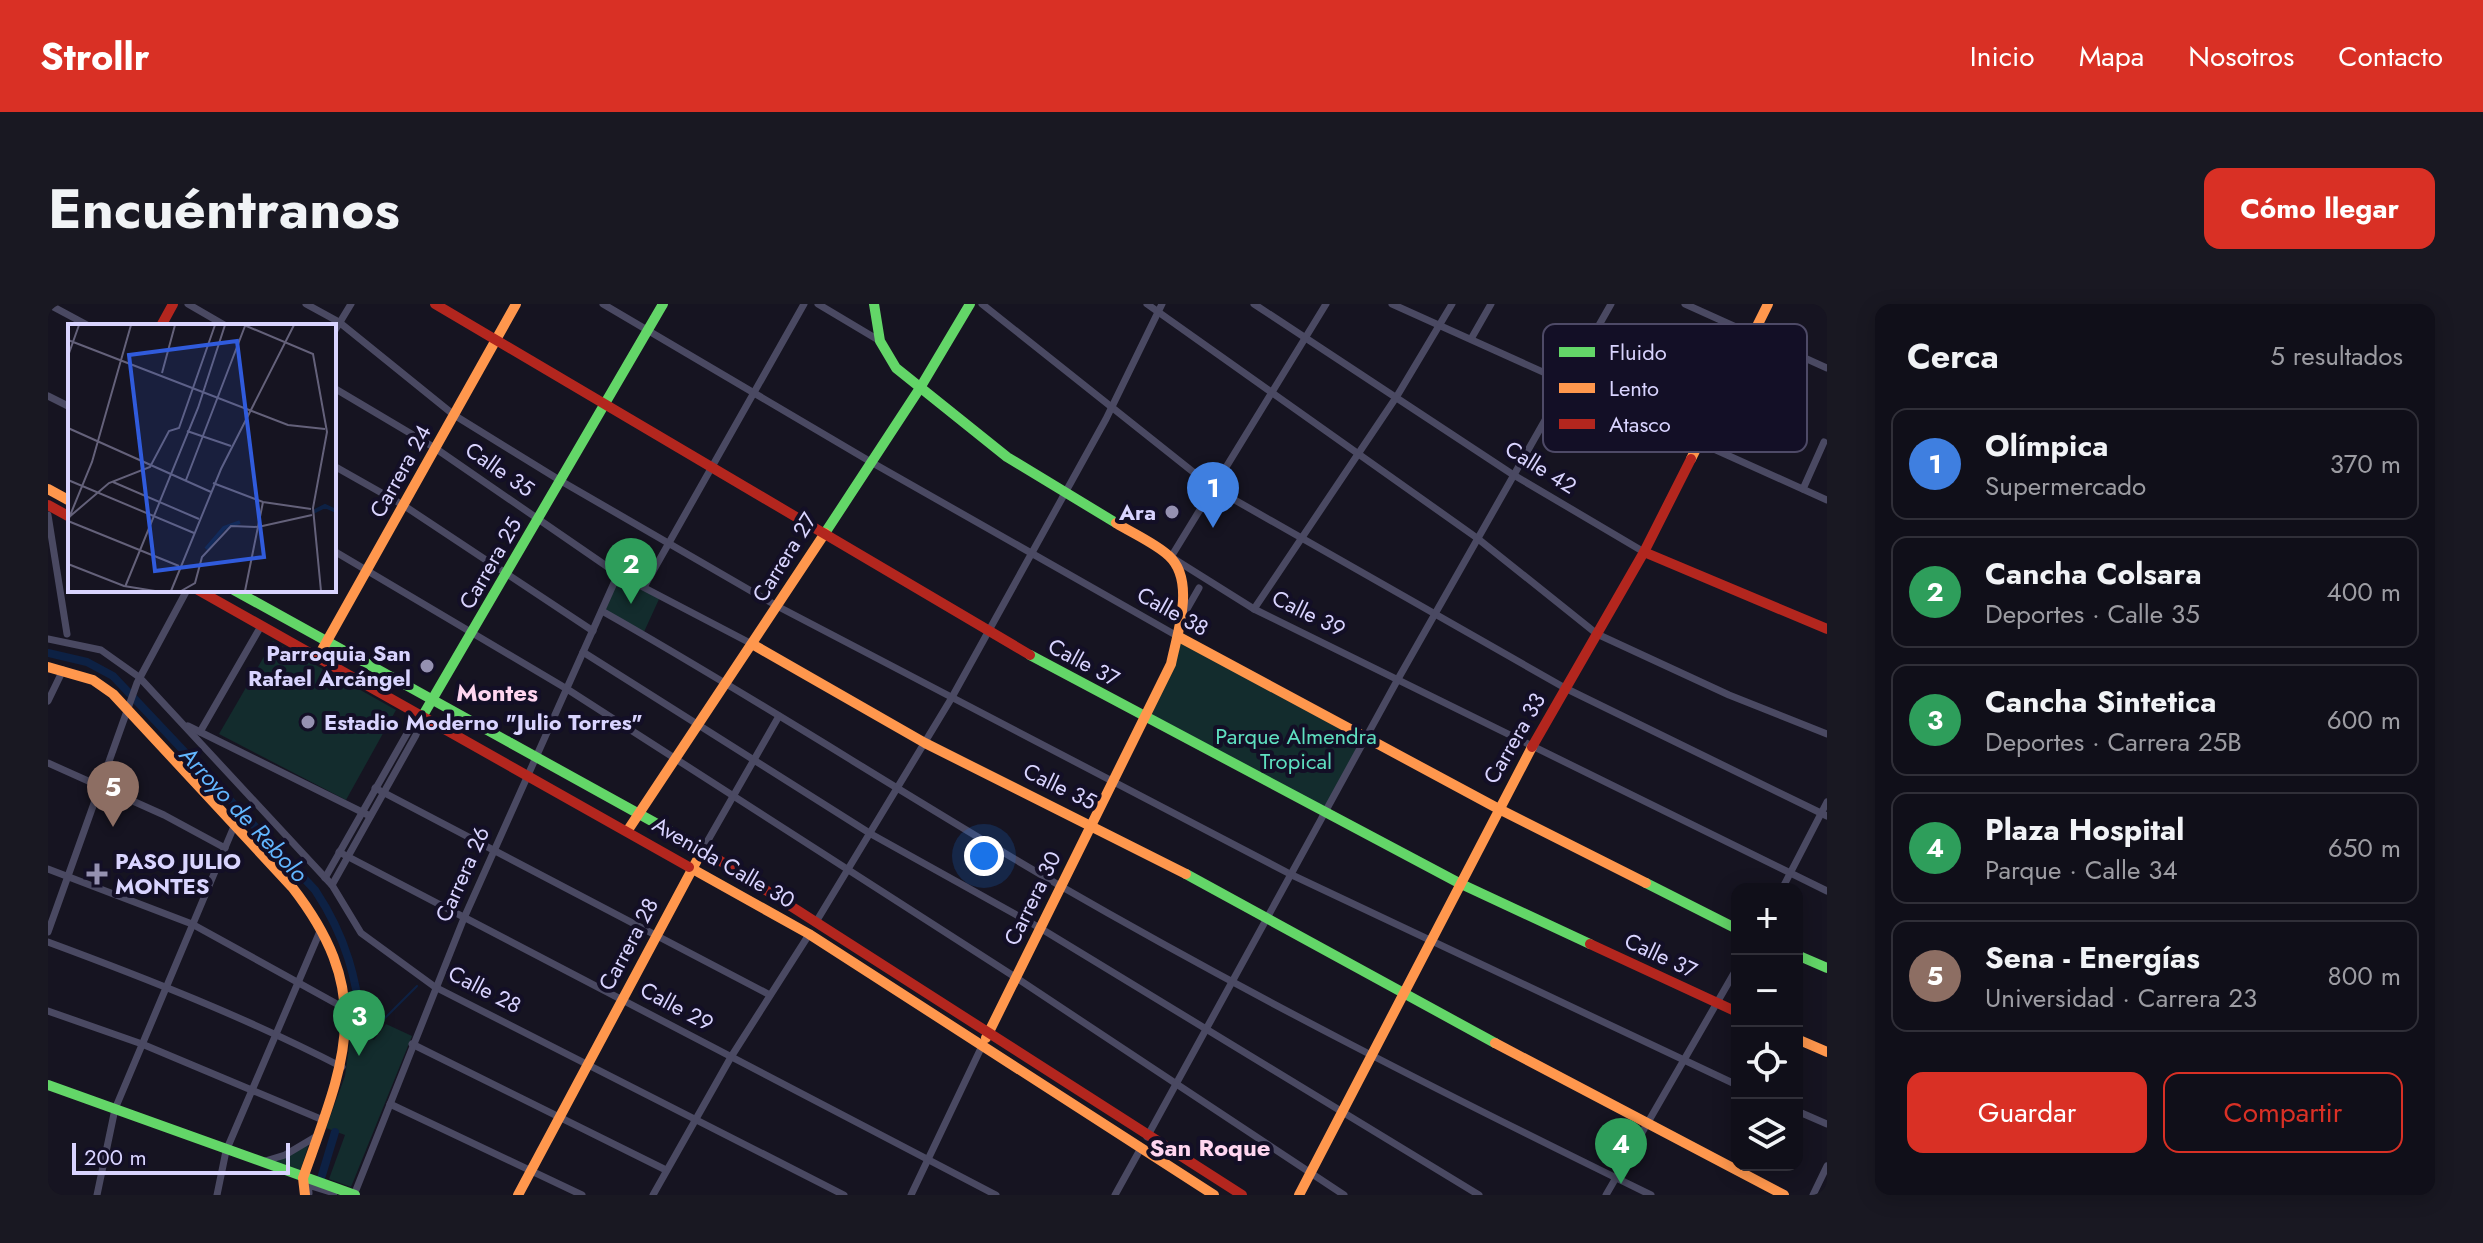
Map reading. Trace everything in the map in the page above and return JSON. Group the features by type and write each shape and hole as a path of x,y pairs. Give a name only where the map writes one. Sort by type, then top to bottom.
{"main road":[{"path":"162,324 173,304"},
{"name":"Calle 37","path":"435,304 711,471 988,633 1459,883 1731,1009"},
{"name":"Carrera 24","path":"318,657 516,304"},
{"name":"Carrera 25","path":"422,717 663,304"},
{"path":"874,304 880,341"},
{"name":"Carrera 27","path":"628,830 777,606 820,535 920,388 970,304"},
{"name":"Carrera 33","path":"1759,324 1768,304"},
{"name":"Calle 39","path":"880,341 896,368 1007,457 1171,557"},
{"name":"Carrera 33","path":"1299,1195 1497,808 1644,552 1694,452"},
{"path":"48,489 68,496"},
{"path":"48,505 68,516"},
{"name":"Calle 42","path":"1644,552 1827,629"},
{"name":"Carrera 30","path":"983,1043 1171,664 1183,616 1180,578 1171,557"},
{"name":"Avenida Calle 30","path":"202,592 809,934 983,1043 1214,1195"},
{"name":"Avenida Calle 30","path":"238,592 703,849 1242,1195"},
{"name":"Calle 38","path":"1179,637 1497,808 1731,926"},
{"name":"Calle 35","path":"752,644 925,743 1091,824 1268,917 1403,994 1784,1195"},
{"path":"48,667 100,684 130,706 292,887 321,929 336,959 346,1009 342,1067 317,1136 306,1179 307,1195"},
{"name":"Carrera 28","path":"518,1195 529,1169 703,849"},
{"path":"1803,958 1827,968"},
{"path":"1803,1042 1827,1052"},
{"path":"48,1085 354,1195"}],"street":[{"path":"48,304 85,324"},
{"path":"188,304 223,324"},
{"path":"306,304 339,322 454,415 777,606 1292,875 1731,1082"},
{"path":"336,328 351,304"},
{"name":"Calle 38","path":"603,304 1030,554 1179,637"},
{"path":"644,587 804,304"},
{"name":"Calle 39","path":"818,304 880,341"},
{"path":"982,304 1212,487 1565,688 1824,815"},
{"path":"1147,304 1160,308 1271,393 1477,538 1597,634 1729,695 1827,734"},
{"name":"Calle 42","path":"1254,304 1512,474 1644,552"},
{"path":"1171,557 1326,304"},
{"path":"1392,304 1543,372"},
{"path":"1254,609 1397,396 1452,304"},
{"path":"1471,339 1491,304"},
{"path":"1600,324 1611,304"},
{"path":"1685,304 1728,324"},
{"path":"653,1195 731,1057 871,834 951,699 1111,407 1160,308"},
{"path":"1807,359 1827,368"},
{"name":"Calle 35","path":"336,389 435,448 618,574 752,644"},
{"path":"48,396 68,406"},
{"path":"1115,1195 1204,1029 1543,422"},
{"path":"1803,489 1824,442"},
{"path":"1723,452 1827,500"},
{"path":"336,467 403,505 593,631"},
{"path":"48,515 67,634"},
{"path":"336,552 567,689 1015,977 1344,1195"},
{"name":"Calle 39","path":"1171,557 1254,609 1827,891"},
{"name":"Carrera 26","path":"354,1195 464,918 618,574"},
{"name":"Carrera 30","path":"1183,616 1199,588"},
{"path":"48,932 138,680 186,592"},
{"path":"602,611 726,683 897,790 1231,981 1371,1057 1651,1195"},
{"path":"200,732 262,625"},
{"path":"48,639 101,650 138,680 182,723 366,814"},
{"path":"583,652 700,723 871,834 1040,928 1479,1195"},
{"path":"48,701 63,670"},
{"name":"Carrera 28","path":"703,849 779,716"},
{"name":"Carrera 25","path":"325,878 343,854 422,717"},
{"name":"Calle 28","path":"182,723 332,885 361,933 435,987 844,1195"},
{"path":"48,763 102,786 225,848"},
{"path":"379,790 770,995"},
{"path":"1785,883 1824,815 1827,802"},
{"path":"97,1195 115,1109 235,824"},
{"name":"Carrera 25","path":"332,885 343,854"},
{"name":"Calle 29","path":"343,854 996,1195"},
{"path":"48,869 192,924 346,1009"},
{"path":"217,1195 226,1151 321,929"},
{"path":"48,942 166,986 276,1033 342,1067"},
{"path":"1606,1195 1731,978"},
{"path":"48,1011 142,1044 323,1120"},
{"name":"Carrera 30","path":"911,1195 983,1043"},
{"path":"412,1044 666,1170"},
{"path":"390,1104 582,1195"},
{"path":"1803,1114 1827,1124"},
{"path":"260,1163 317,1136"},
{"path":"1813,1195 1827,1166"},
{"path":"307,1195 308,1185 342,1195"}],"green space":[{"path":"618,574 660,597 643,634 602,611"},
{"name":"Parque Almendra Tropical","path":"1179,637 1368,737 1326,814 1144,716"},
{"name":"Estadio Moderno \"Julio Torres\"","path":"273,641 396,710 346,800 219,734"},
{"path":"386,1024 412,1036 351,1187 329,1179 345,1135 326,1128 345,1076 351,1033 374,1040"},
{"path":"309,1143 300,1172 273,1163"}],"waterway":[{"name":"Arroyo de Rebolo","path":"48,653 87,662 113,676 315,890 335,924 348,959 357,996 361,1035"},
{"path":"361,1035 375,1028 417,986"},
{"name":"Arroyo de Rebolo","path":"319,1185 335,1132"}],"traffic: fast":[{"path":"422,717 663,304"},
{"path":"874,304 880,341 896,368 1007,457 1116,523"},
{"path":"825,533 920,388 970,304"},
{"path":"238,592 697,846"},
{"path":"1030,655 1459,883 1590,944"},
{"path":"1186,874 1495,1043"},
{"path":"1646,883 1731,926"},
{"path":"1803,958 1827,968"},
{"path":"48,1085 355,1195"}],"traffic: slow":[{"path":"318,657 516,304"},
{"path":"1758,324 1768,304"},
{"path":"1691,459 1694,452"},
{"path":"48,489 68,500"},
{"path":"986,1038 1171,664 1182,608 1182,579 1169,556 1116,523"},
{"path":"628,830 825,533"},
{"path":"1179,637 1497,808 1646,883"},
{"path":"752,644 925,743 1186,874"},
{"path":"48,667 93,680 113,694 292,887 319,926 335,962 344,996 345,1030 331,1099 303,1178 305,1195"},
{"path":"1299,1195 1532,747"},
{"path":"518,1195 703,849"},
{"path":"689,867 809,934 1214,1195"},
{"path":"1803,1042 1827,1052"},
{"path":"1495,1043 1784,1195"}],"traffic: jam":[{"path":"162,324 173,304"},
{"path":"435,304 1030,655"},
{"path":"1532,747 1644,552 1691,459"},
{"path":"48,505 68,516"},
{"path":"1644,552 1827,629"},
{"path":"202,592 689,867"},
{"path":"697,846 1242,1195"},
{"path":"1590,944 1731,1009"}],"place":[{"name":"Ara","path":"1172,512"},
{"name":"Olímpica","path":"1213,528"},
{"name":"Cancha Colsara","path":"631,604"},
{"name":"Parroquia San Rafael Arcángel","path":"427,666"},
{"name":"Estadio Moderno \"Julio Torres\"","path":"308,722"},
{"name":"Sena - Energías","path":"113,827"},
{"name":"PASO JULIO MONTES","path":"97,874"},
{"name":"Cancha Sintetica","path":"359,1056"},
{"name":"Plaza Hospital","path":"1621,1184"}],"district":[{"name":"Montes","path":"497,692"},
{"name":"San Roque","path":"1210,1147"}]}
